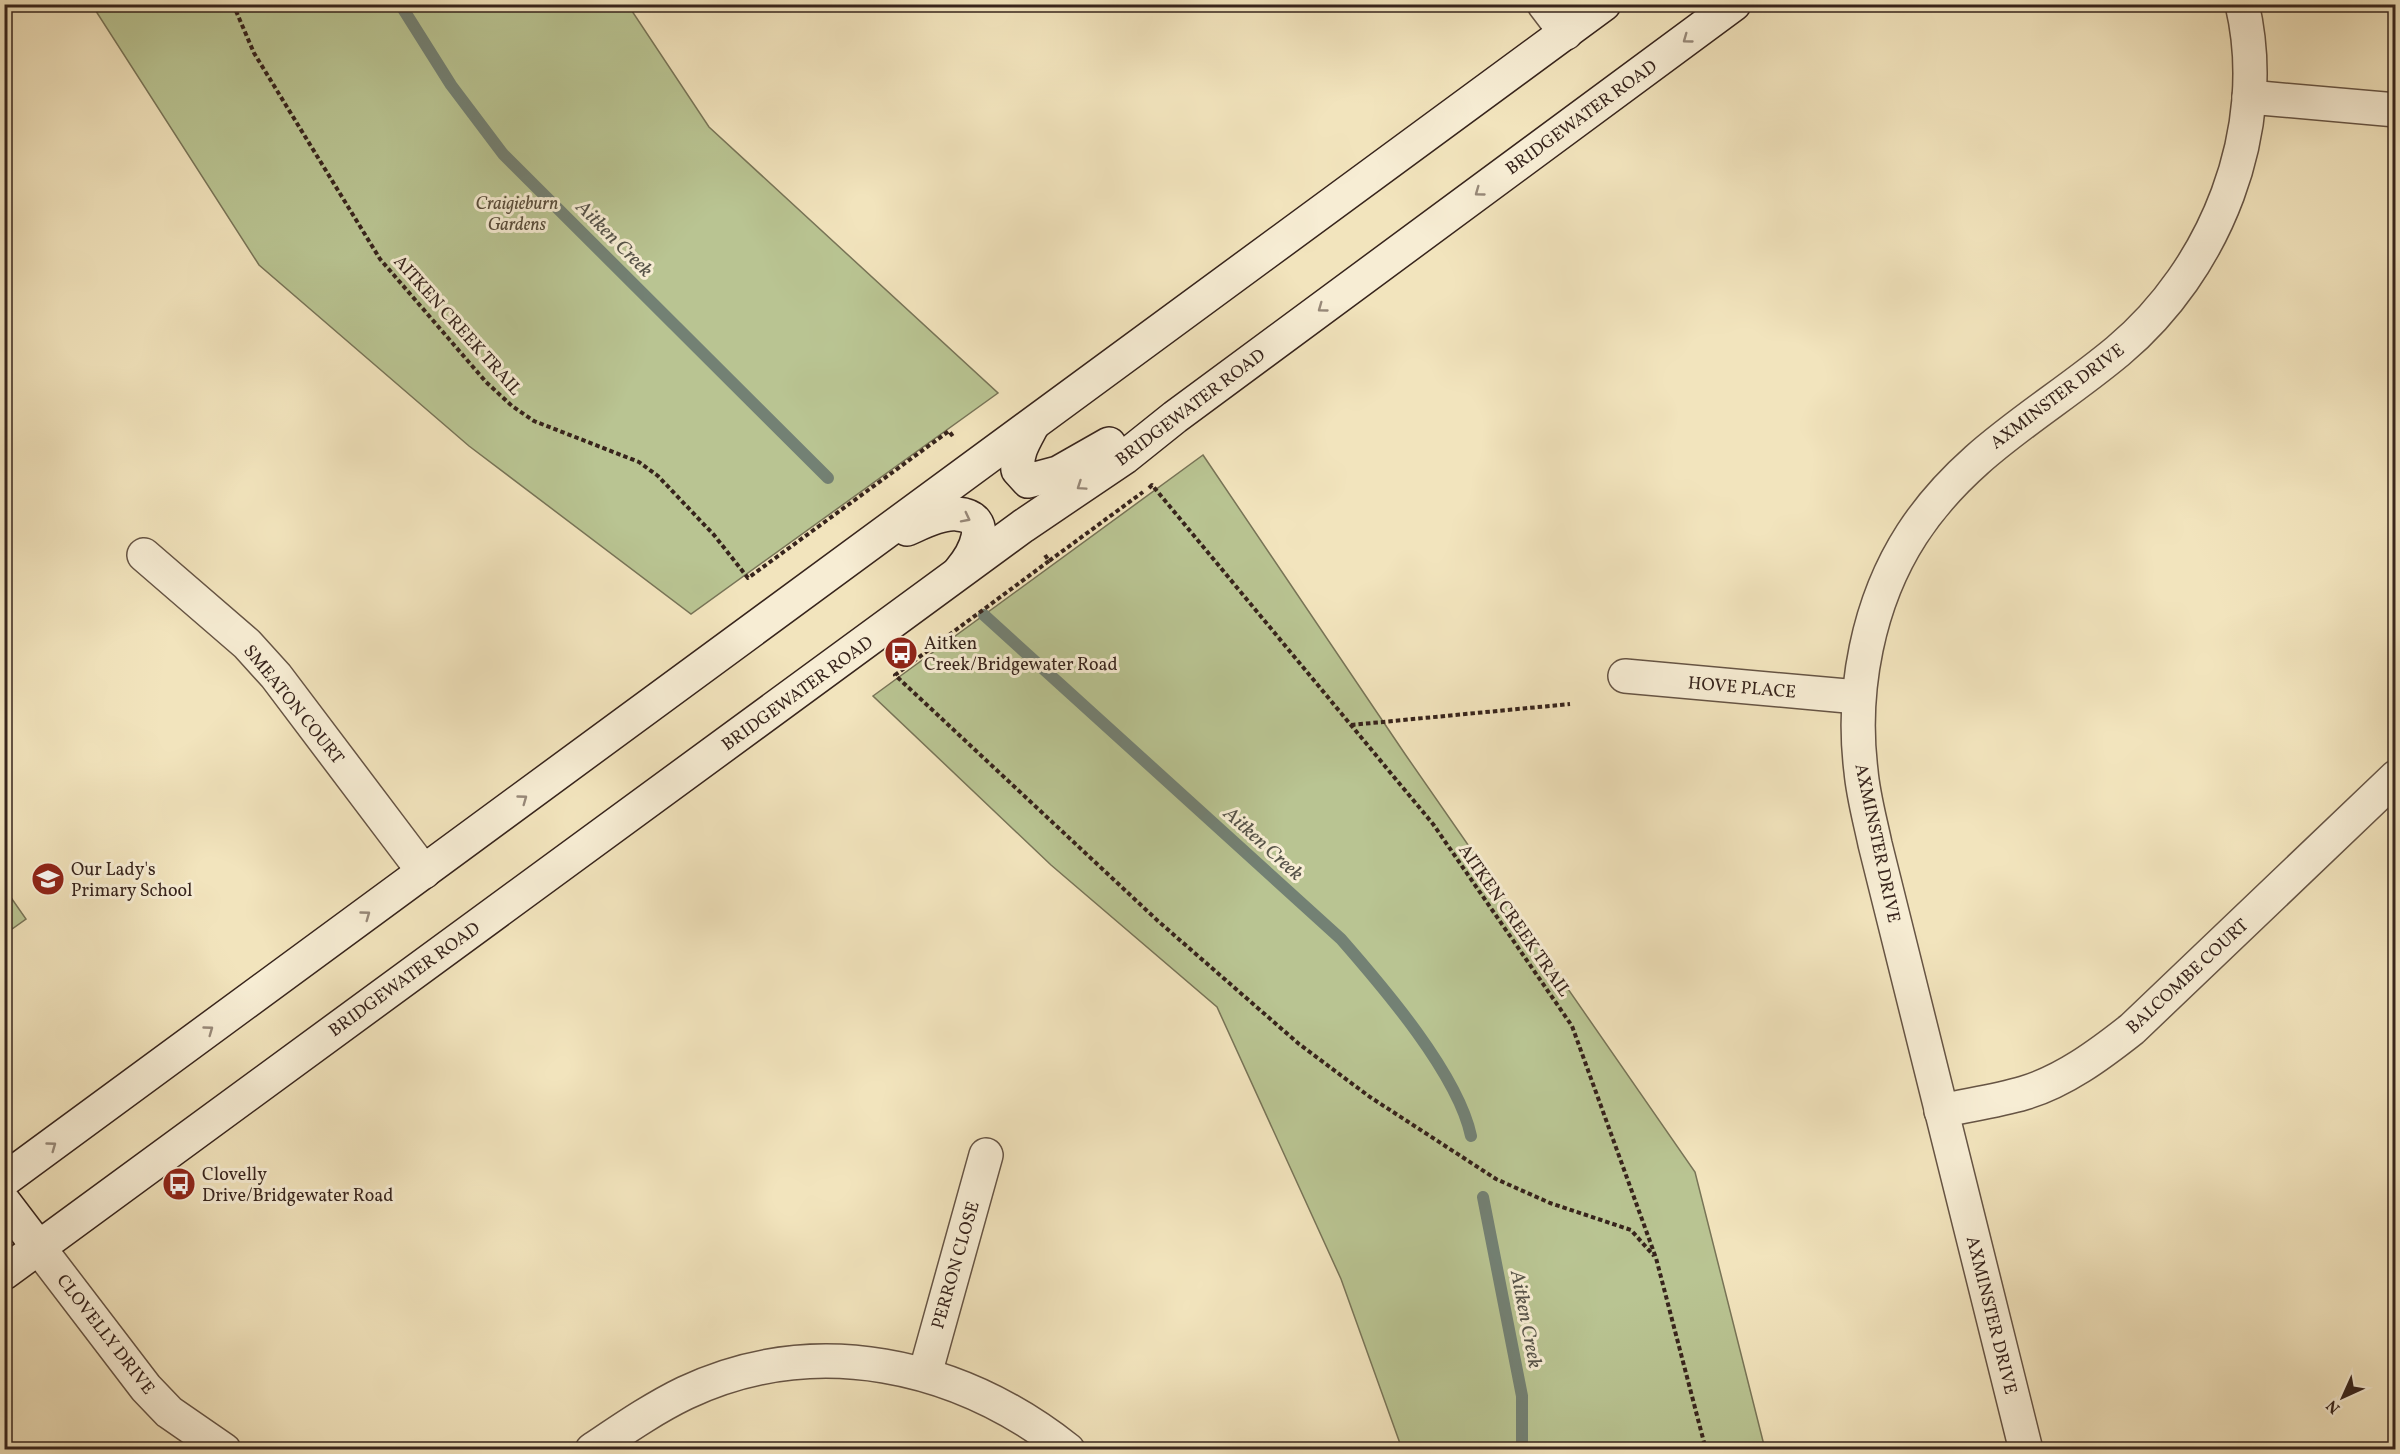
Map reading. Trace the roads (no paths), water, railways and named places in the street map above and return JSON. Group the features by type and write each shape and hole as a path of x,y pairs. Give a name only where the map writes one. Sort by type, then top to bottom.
{"street":[{"path":"1545,4 1566,33"},
{"path":"4,1180 1604,4"},
{"name":"BRIDGEWATER ROAD","path":"4,1273 1023,526 1125,457 1204,395 1734,4"},
{"name":"AXMINSTER DRIVE","path":"2026,1449 1875,844 1861,771 1858,697 1869,638 1886,585 1912,535 1943,492 1977,457 2118,351 2155,317 2186,276 2210,235 2230,189 2242,142 2249,97 2248,53 2242,4"},
{"path":"2249,97 2396,110"},
{"path":"1032,426 1021,445 1017,462 1018,470 1028,481 1058,472 1204,395"},
{"path":"872,543 930,519 956,513 971,518 978,526 980,537 956,577"},
{"name":"SMEATON COURT","path":"144,555 247,644 276,676 424,872"},
{"name":"HOVE PLACE","path":"1625,676 1858,697"},
{"name":"BALCOMBE COURT","path":"1941,1111 2024,1093 2096,1057 2132,1029 2396,777"},
{"name":"PERRON CLOSE","path":"925,1374 986,1155"},
{"name":"CLOVELLY DRIVE","path":"4,1202 146,1388 169,1412 224,1449"},
{"path":"592,1449 657,1408 730,1376 774,1365 828,1359 925,1374 1002,1405 1042,1429 1068,1449"}],"waterway":[{"name":"Aitken Creek","path":"400,4 451,85 503,154 828,478"},
{"name":"Aitken Creek","path":"984,615 1341,939 1397,1006 1435,1059 1451,1086 1471,1136"},
{"name":"Aitken Creek","path":"1483,1197 1522,1396 1522,1450"}],"place":[{"name":"Aitken Creek/Bridgewater Road","path":"901,653"},
{"name":"Our Lady's Primary School","path":"48,879"},
{"name":"Clovelly Drive/Bridgewater Road","path":"179,1184"}],"park label":[{"name":"Craigieburn Gardens","path":"517,213"}]}
